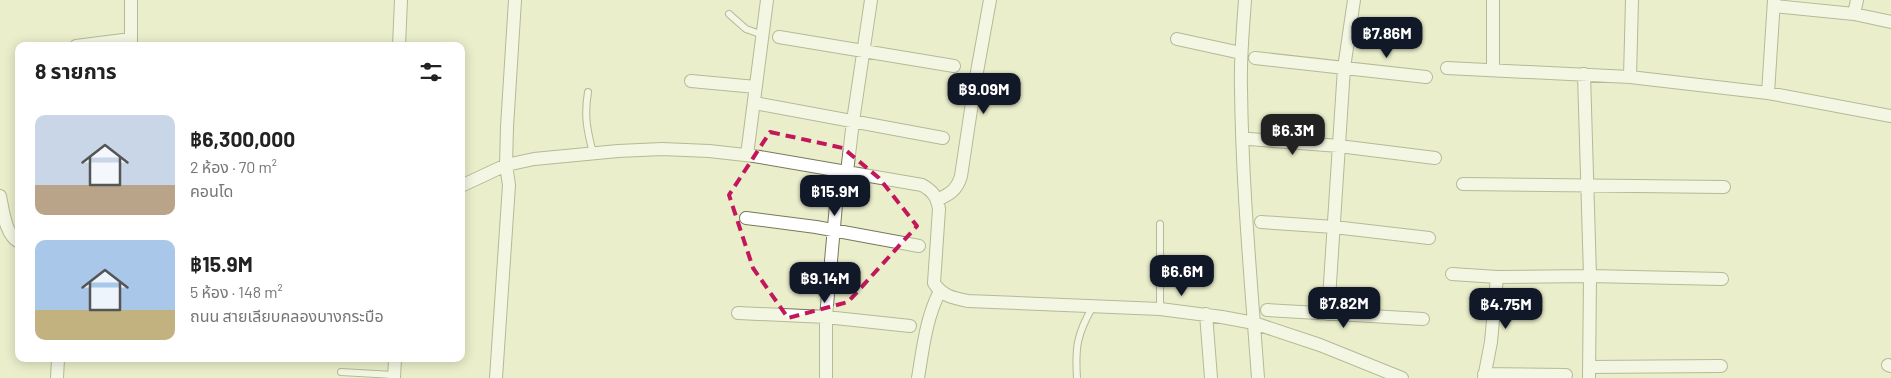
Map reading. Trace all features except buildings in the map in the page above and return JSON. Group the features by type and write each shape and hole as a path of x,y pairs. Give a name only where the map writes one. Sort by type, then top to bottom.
{"street":[{"path":"131,42 132,0"},
{"path":"399,42 401,0"},
{"path":"496,378 509,185 506,165 515,0"},
{"path":"746,155 767,0"},
{"path":"826,378 826,318 835,231 871,0"},
{"path":"937,200 951,194 958,187 961,176 990,0"},
{"path":"1245,0 1240,86 1244,183 1258,378"},
{"path":"1328,314 1344,68 1354,0"},
{"path":"1493,0 1493,69"},
{"path":"1630,77 1632,0"},
{"path":"1854,14 1857,0"},
{"path":"1768,94 1774,3 1854,14 1891,22"},
{"path":"779,37 954,66"},
{"path":"1177,39 1242,53"},
{"path":"1255,58 1426,77"},
{"path":"1447,68 1630,77 1768,94 1891,116"},
{"path":"1584,74 1590,276 1588,373 1689,372 1721,366"},
{"path":"692,81 756,87"},
{"path":"760,104 943,138"},
{"path":"1250,139 1339,146 1435,158"},
{"path":"465,184 506,165 534,159 662,149 746,155 922,185 929,189 937,200 939,209 934,279 940,291 952,298 968,301 1160,309 1206,314 1254,323 1320,345 1382,374 1402,378"},
{"path":"1463,184 1724,186"},
{"path":"0,196 10,233 15,240"},
{"path":"746,218 919,246"},
{"path":"1261,222 1334,227 1428,238"},
{"path":"1452,274 1497,277 1590,276 1722,279"},
{"path":"1497,277 1491,342 1484,376 1566,375"},
{"path":"918,378 925,333 933,303 940,291"},
{"path":"1267,310 1423,319"},
{"path":"738,313 826,318 910,326"},
{"path":"1206,314 1211,378"},
{"path":"57,378 58,362"},
{"path":"394,376 395,362"}],"lane":[{"path":"729,14 746,29 763,35"},
{"path":"588,92 585,111 586,124 593,153"},
{"path":"1160,224 1160,309"},
{"path":"1077,378 1078,336 1093,306"},
{"path":"340,372 394,376"}],"highlighted area":[{"path":"770,132 843,148 879,178 917,226 848,302 788,318 753,268 729,195"}]}
